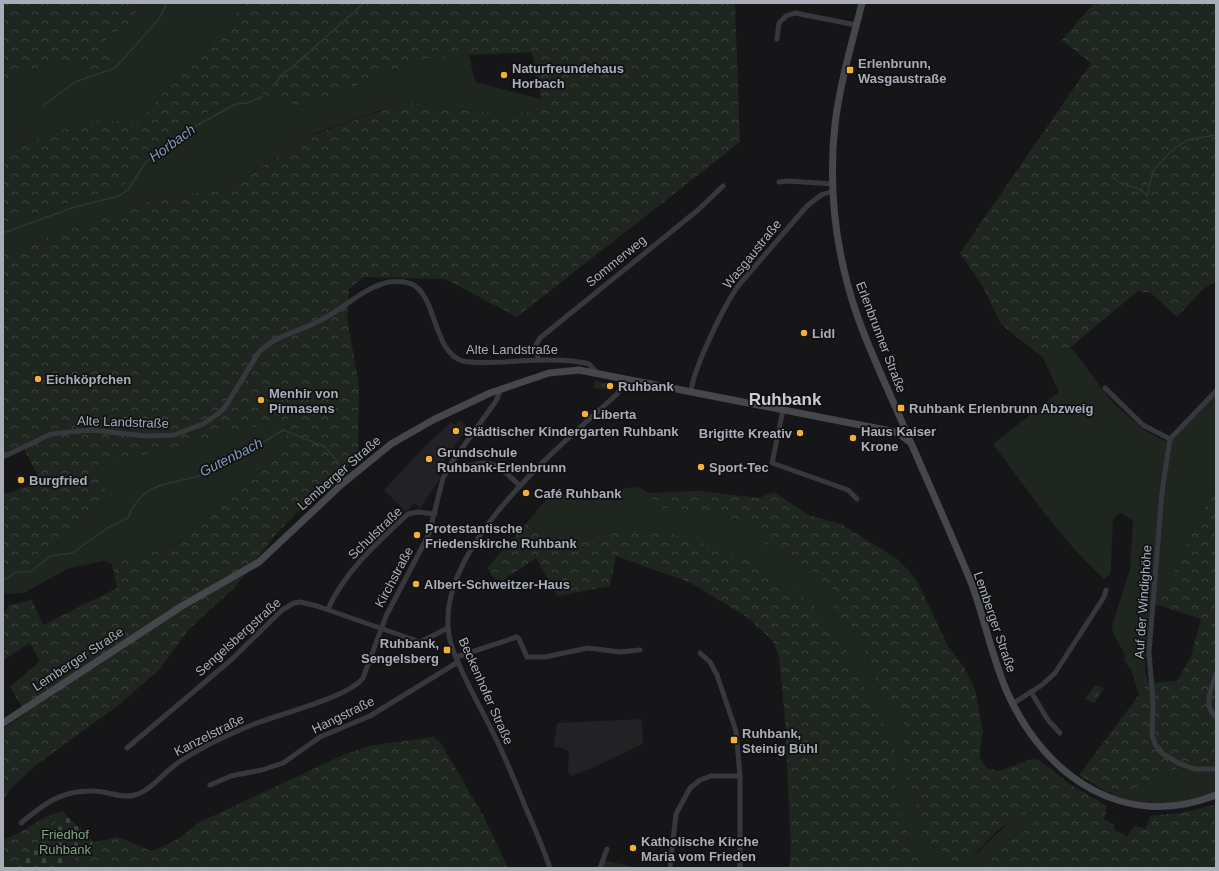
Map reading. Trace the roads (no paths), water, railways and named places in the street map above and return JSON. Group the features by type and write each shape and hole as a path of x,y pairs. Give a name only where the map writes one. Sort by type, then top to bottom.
{"main road":[{"name":"Erlenbrunner Straße","path":"862,3 838,109 834,140 833,188 838,238 850,292 865,335 911,443"},
{"name":"Lemberger Straße","path":"3,723 168,614 259,562 342,484 391,444 433,420 501,389 549,373 570,370 596,372 898,433 911,443 971,583 1012,704 1028,730 1055,762 1078,780 1108,797 1135,806 1152,807 1181,805 1216,795"},
{"path":"898,433 901,420"}],"street":[{"path":"776,39 779,23 786,16 795,13 856,25"},
{"path":"779,182 788,181 833,188"},
{"name":"Sommerweg","path":"538,360 536,345 540,338 698,210 723,186"},
{"name":"Wasgaustraße","path":"691,392 693,380 705,352 735,291 807,206 820,194 833,188"},
{"name":"Alte Landstraße","path":"3,457 26,448 51,434 91,430 146,436 165,436 198,426 213,418 225,407 259,352 266,345 282,336 324,319 371,290 388,282 406,283 416,287 424,298 442,339 450,352 457,359 475,362 538,360 585,362 592,366 596,372"},
{"name":"Beckenhofer Straße","path":"550,868 497,740 457,660 448,628 448,604 460,570 485,529 520,486 616,395 626,379"},
{"path":"1105,388 1143,425 1170,439 1216,391"},
{"path":"435,514 441,482 452,462 496,401 501,389"},
{"path":"783,410 772,463 848,490 857,499"},
{"name":"Auf der Windighöhe","path":"1170,439 1161,500 1149,653 1153,702 1152,735 1154,744 1163,754 1180,764 1195,769 1216,770"},
{"path":"452,462 465,467 490,464 502,471 520,486"},
{"name":"Schulstraße","path":"328,609 340,587 356,565 408,514 418,512 435,514"},
{"name":"Kirchstraße","path":"381,627 429,534 435,514"},
{"path":"1012,704 1050,678 1061,664 1104,597 1106,590"},
{"name":"Sengelsbergstraße","path":"127,748 212,676 286,607 300,602 328,609 420,642 448,628"},
{"name":"Kanzelstraße","path":"21,823 47,803 73,791 101,792 129,796 140,793 179,762 233,733 351,689 363,678 381,627"},
{"name":"Hangstraße","path":"210,785 231,776 262,770 283,763 320,737 370,716 457,660 516,637 519,639 527,657 532,658 588,648 620,652 640,650"},
{"path":"700,653 714,668 730,711 737,739 740,776 740,868"},
{"path":"1216,674 1208,704 1211,711 1216,716"},
{"path":"1211,693 1216,685"},
{"path":"1031,692 1045,716 1060,733"},
{"path":"670,868 676,814 690,788 700,780 711,776 740,776"},
{"path":"600,868 607,849"}],"waterway":[{"path":"44,105 75,82 115,68 159,19 167,3"},
{"name":"Horbach","path":"276,83 281,75 290,69 364,3"},
{"name":"Horbach","path":"3,233 75,207 119,196 128,190 145,163 179,135 236,104 247,103 262,97"},
{"path":"1126,185 1140,189 1147,196 1153,171 1170,152 1187,140 1216,135"},
{"path":"1112,177 1121,183"},
{"name":"Gutenbach","path":"3,581 16,572 30,572 51,556 72,553 109,527 128,518 142,496 151,490 215,470 235,460 283,430 325,447 338,462"}],"place":[{"name":"Erlenbrunn, Wasgaustraße","path":"850,70"},
{"name":"Naturfreundehaus Horbach","path":"504,75"},
{"name":"Lidl","path":"804,333"},
{"name":"Eichköpfchen","path":"38,379"},
{"name":"Ruhbank","path":"610,386"},
{"name":"Menhir von Pirmasens","path":"261,400"},
{"name":"Ruhbank Erlenbrunn Abzweig","path":"901,408"},
{"name":"Liberta","path":"585,414"},
{"name":"Städtischer Kindergarten Ruhbank","path":"456,431"},
{"name":"Brigitte Kreativ","path":"800,433"},
{"name":"Haus Kaiser Krone","path":"853,438"},
{"name":"Grundschule Ruhbank-Erlenbrunn","path":"429,459"},
{"name":"Sport-Tec","path":"701,467"},
{"name":"Burgfried","path":"21,480"},
{"name":"Café Ruhbank","path":"526,493"},
{"name":"Protestantische Friedenskirche Ruhbank","path":"417,535"},
{"name":"Albert-Schweitzer-Haus","path":"416,584"},
{"name":"Ruhbank, Sengelsberg","path":"447,650"},
{"name":"Ruhbank, Steinig Bühl","path":"734,740"},
{"name":"Katholische Kirche Maria vom Frieden","path":"633,848"}],"district":[{"name":"Ruhbank","path":"785,399"}],"park label":[{"name":"Friedhof Ruhbank","path":"65,842"}]}
